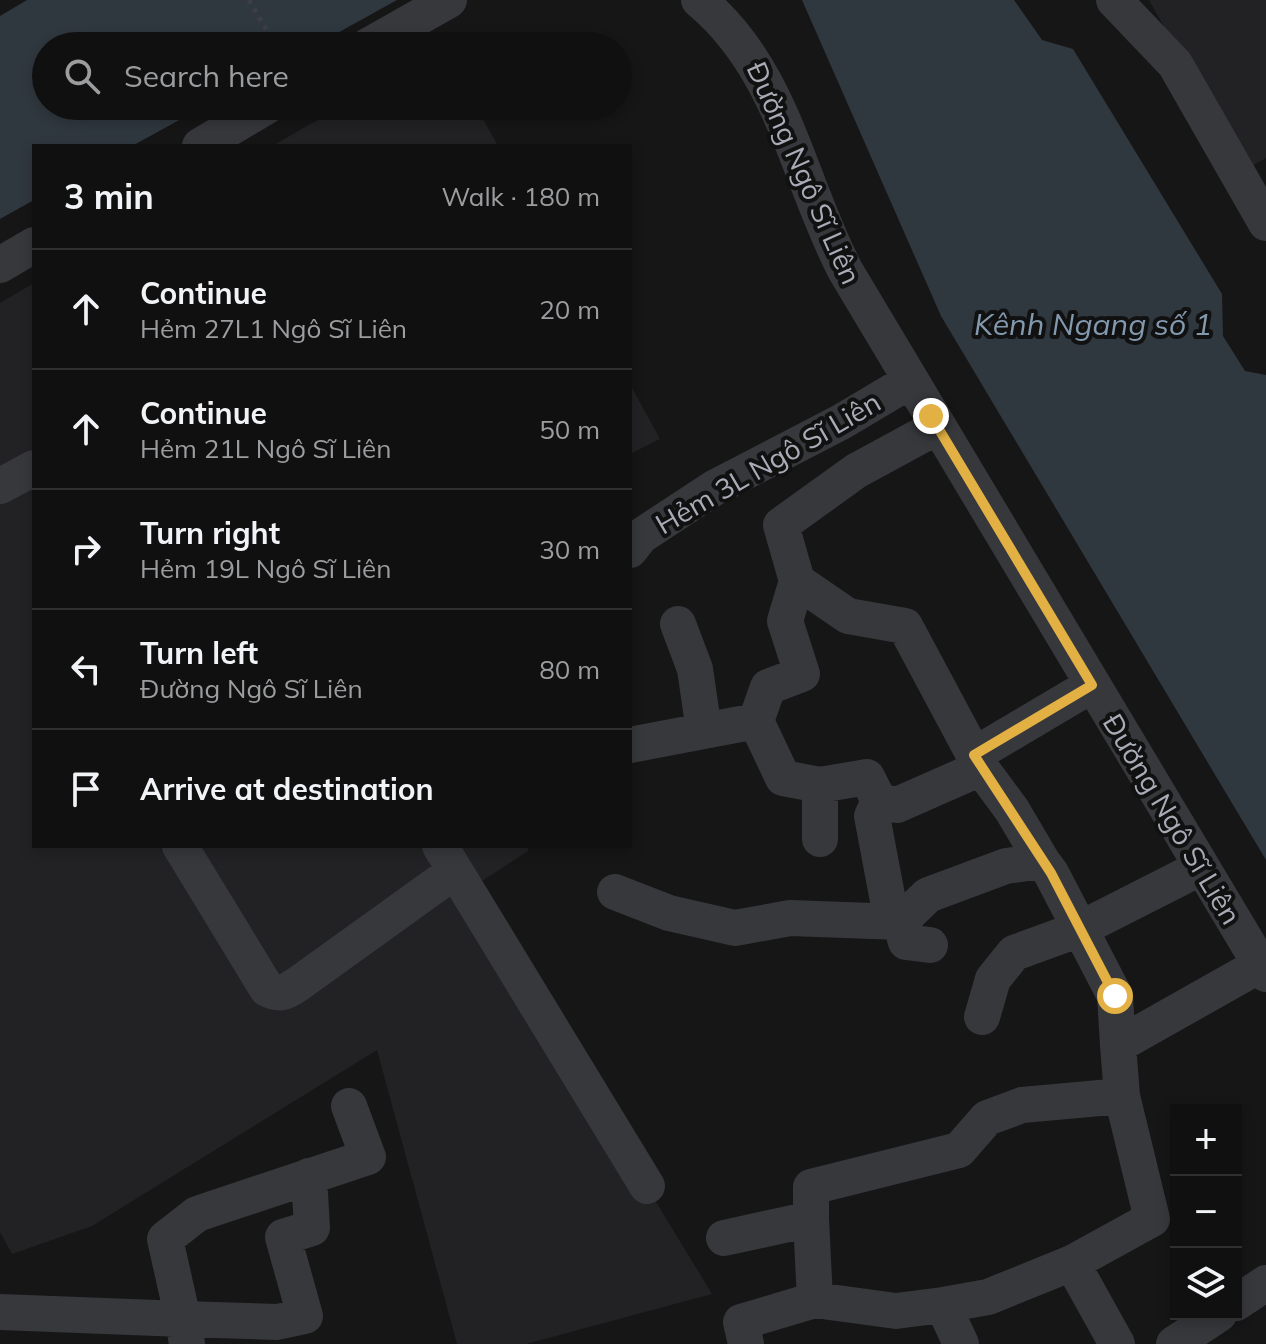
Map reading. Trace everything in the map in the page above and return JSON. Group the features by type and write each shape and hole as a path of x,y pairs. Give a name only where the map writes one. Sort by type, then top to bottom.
{"street":[{"path":"393,32 449,0"},
{"name":"Đường Ngô Sĩ Liên","path":"699,0 730,28 764,78 833,248 1263,970"},
{"path":"1114,0 1175,64 1266,223"},
{"path":"203,144 244,120"},
{"path":"0,265 32,246"},
{"name":"Hẻm 3L Ngô Sĩ Liên","path":"632,547 641,536 714,488 841,422 910,381"},
{"path":"879,801 867,777 820,785 783,778 756,721 768,687 802,674 785,621 797,581 781,525 856,471 937,427"},
{"path":"0,486 32,469"},
{"path":"744,1333 815,1300 896,1311 988,1297 1072,1263 1152,1219 1122,1096 1115,996 1080,929 1012,810 977,762 905,626 848,616 797,581"},
{"path":"678,624 695,669 704,731"},
{"path":"879,801 897,805 977,762 1092,685"},
{"path":"632,745 756,721"},
{"path":"820,785 820,839"},
{"path":"879,801 872,816 896,922 906,942 930,945"},
{"path":"181,848 262,982 274,993 284,994 448,859 647,1186"},
{"path":"615,892 669,913 735,928 790,918 896,922 928,895 1006,866 1042,861"},
{"path":"982,1017 993,979 1014,953 1080,929 1202,867"},
{"path":"1118,1045 1263,970"},
{"path":"815,1300 811,1187 959,1150 987,1118 1022,1105 1122,1096"},
{"path":"185,1332 165,1239 197,1214 368,1157 349,1106"},
{"path":"0,1312 185,1332 271,1333 305,1316 283,1237 312,1228 309,1176"},
{"path":"724,1238 811,1219"},
{"path":"1072,1263 1117,1344"},
{"path":"1242,1299 1266,1283"},
{"path":"943,1305 961,1344"},
{"path":"1174,1344 1210,1320"}],"path":[{"path":"249,0 268,32"}],"shaded area":[{"path":"1149,0 1266,0 1266,158 1245,170"},
{"path":"318,120 484,120 497,144 276,144"},
{"path":"32,284 32,848 528,848 528,851 467,891 712,1294 526,1344 457,1344 377,1050 92,1226 12,1254 0,1232 0,303"},
{"path":"632,388 660,439 632,453"}],"water":[{"path":"27,0 397,0 339,32 32,32 32,120 179,120 136,144 32,144 32,201 0,219 0,16"},
{"name":"Kênh Ngang số 1","path":"802,0 1014,0 1042,40 1073,49 1222,294 1223,336 1245,371 1266,375 1266,860 941,316"}],"route":[{"path":"931,416 1092,685 974,755 1051,873 1115,996"}]}
